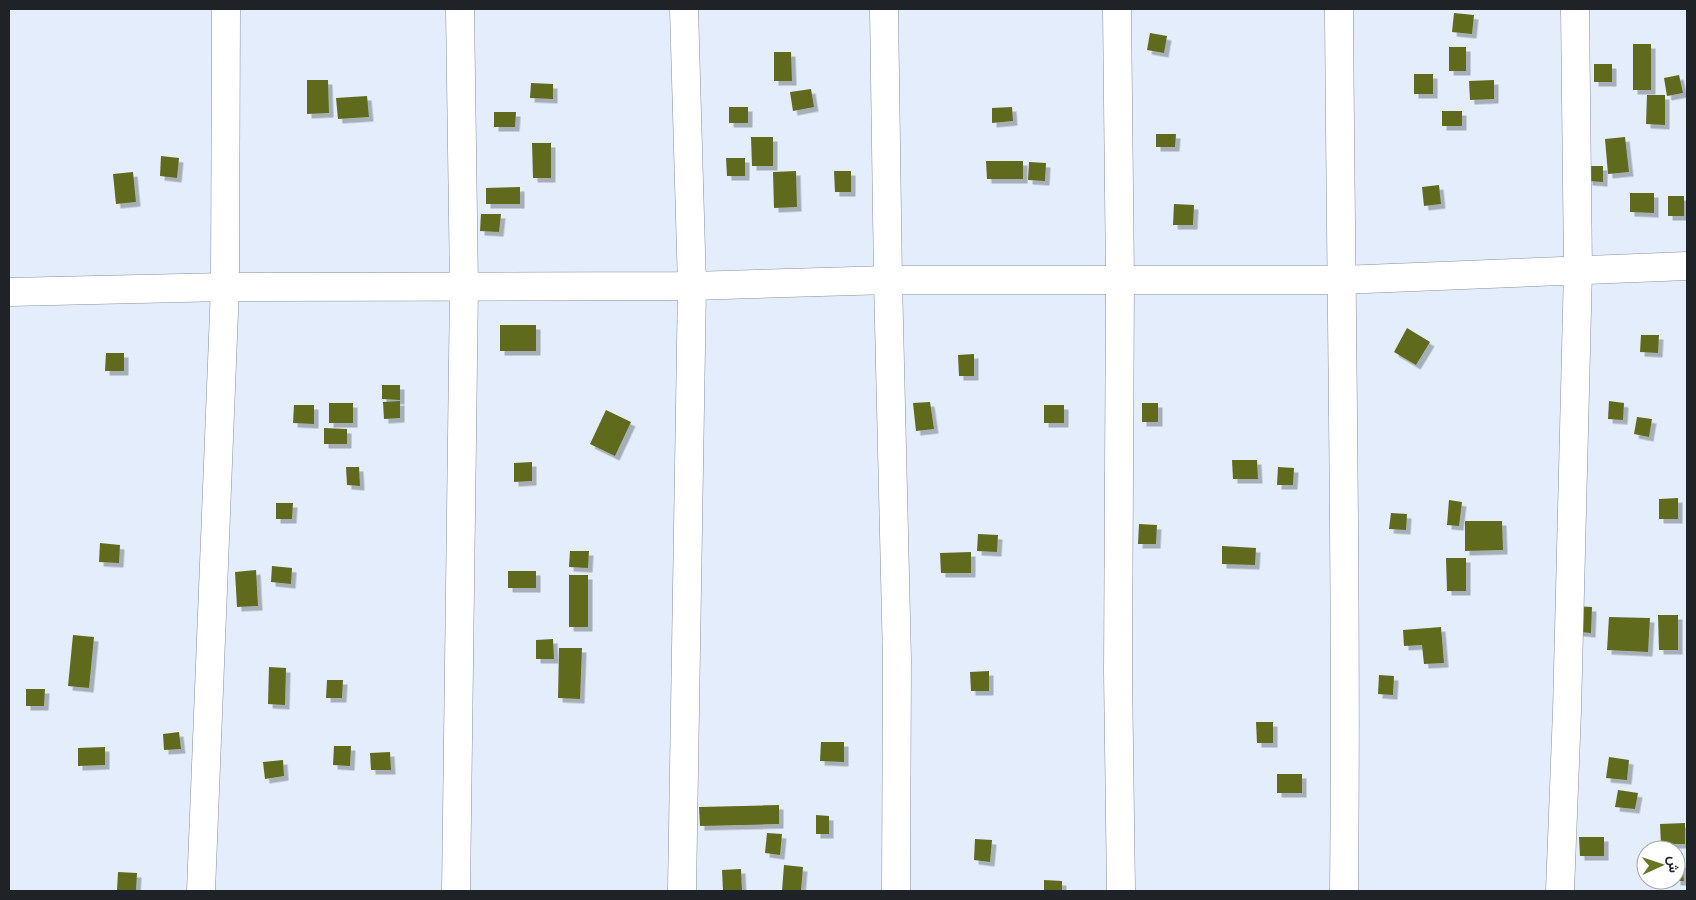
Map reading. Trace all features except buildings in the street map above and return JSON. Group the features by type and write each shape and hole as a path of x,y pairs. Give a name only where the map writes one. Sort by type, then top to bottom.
{"street":[{"path":"201,891 225,287 226,9"},
{"path":"456,891 464,286 460,9"},
{"path":"682,891 692,286 684,9"},
{"path":"884,9 897,660 896,891"},
{"path":"1117,9 1120,280 1118,672 1121,891"},
{"path":"1339,9 1346,700 1344,891"},
{"path":"1560,891 1568,711 1578,270 1575,9"},
{"path":"9,292 225,287 692,286 888,280 1341,280 1687,266"}]}
